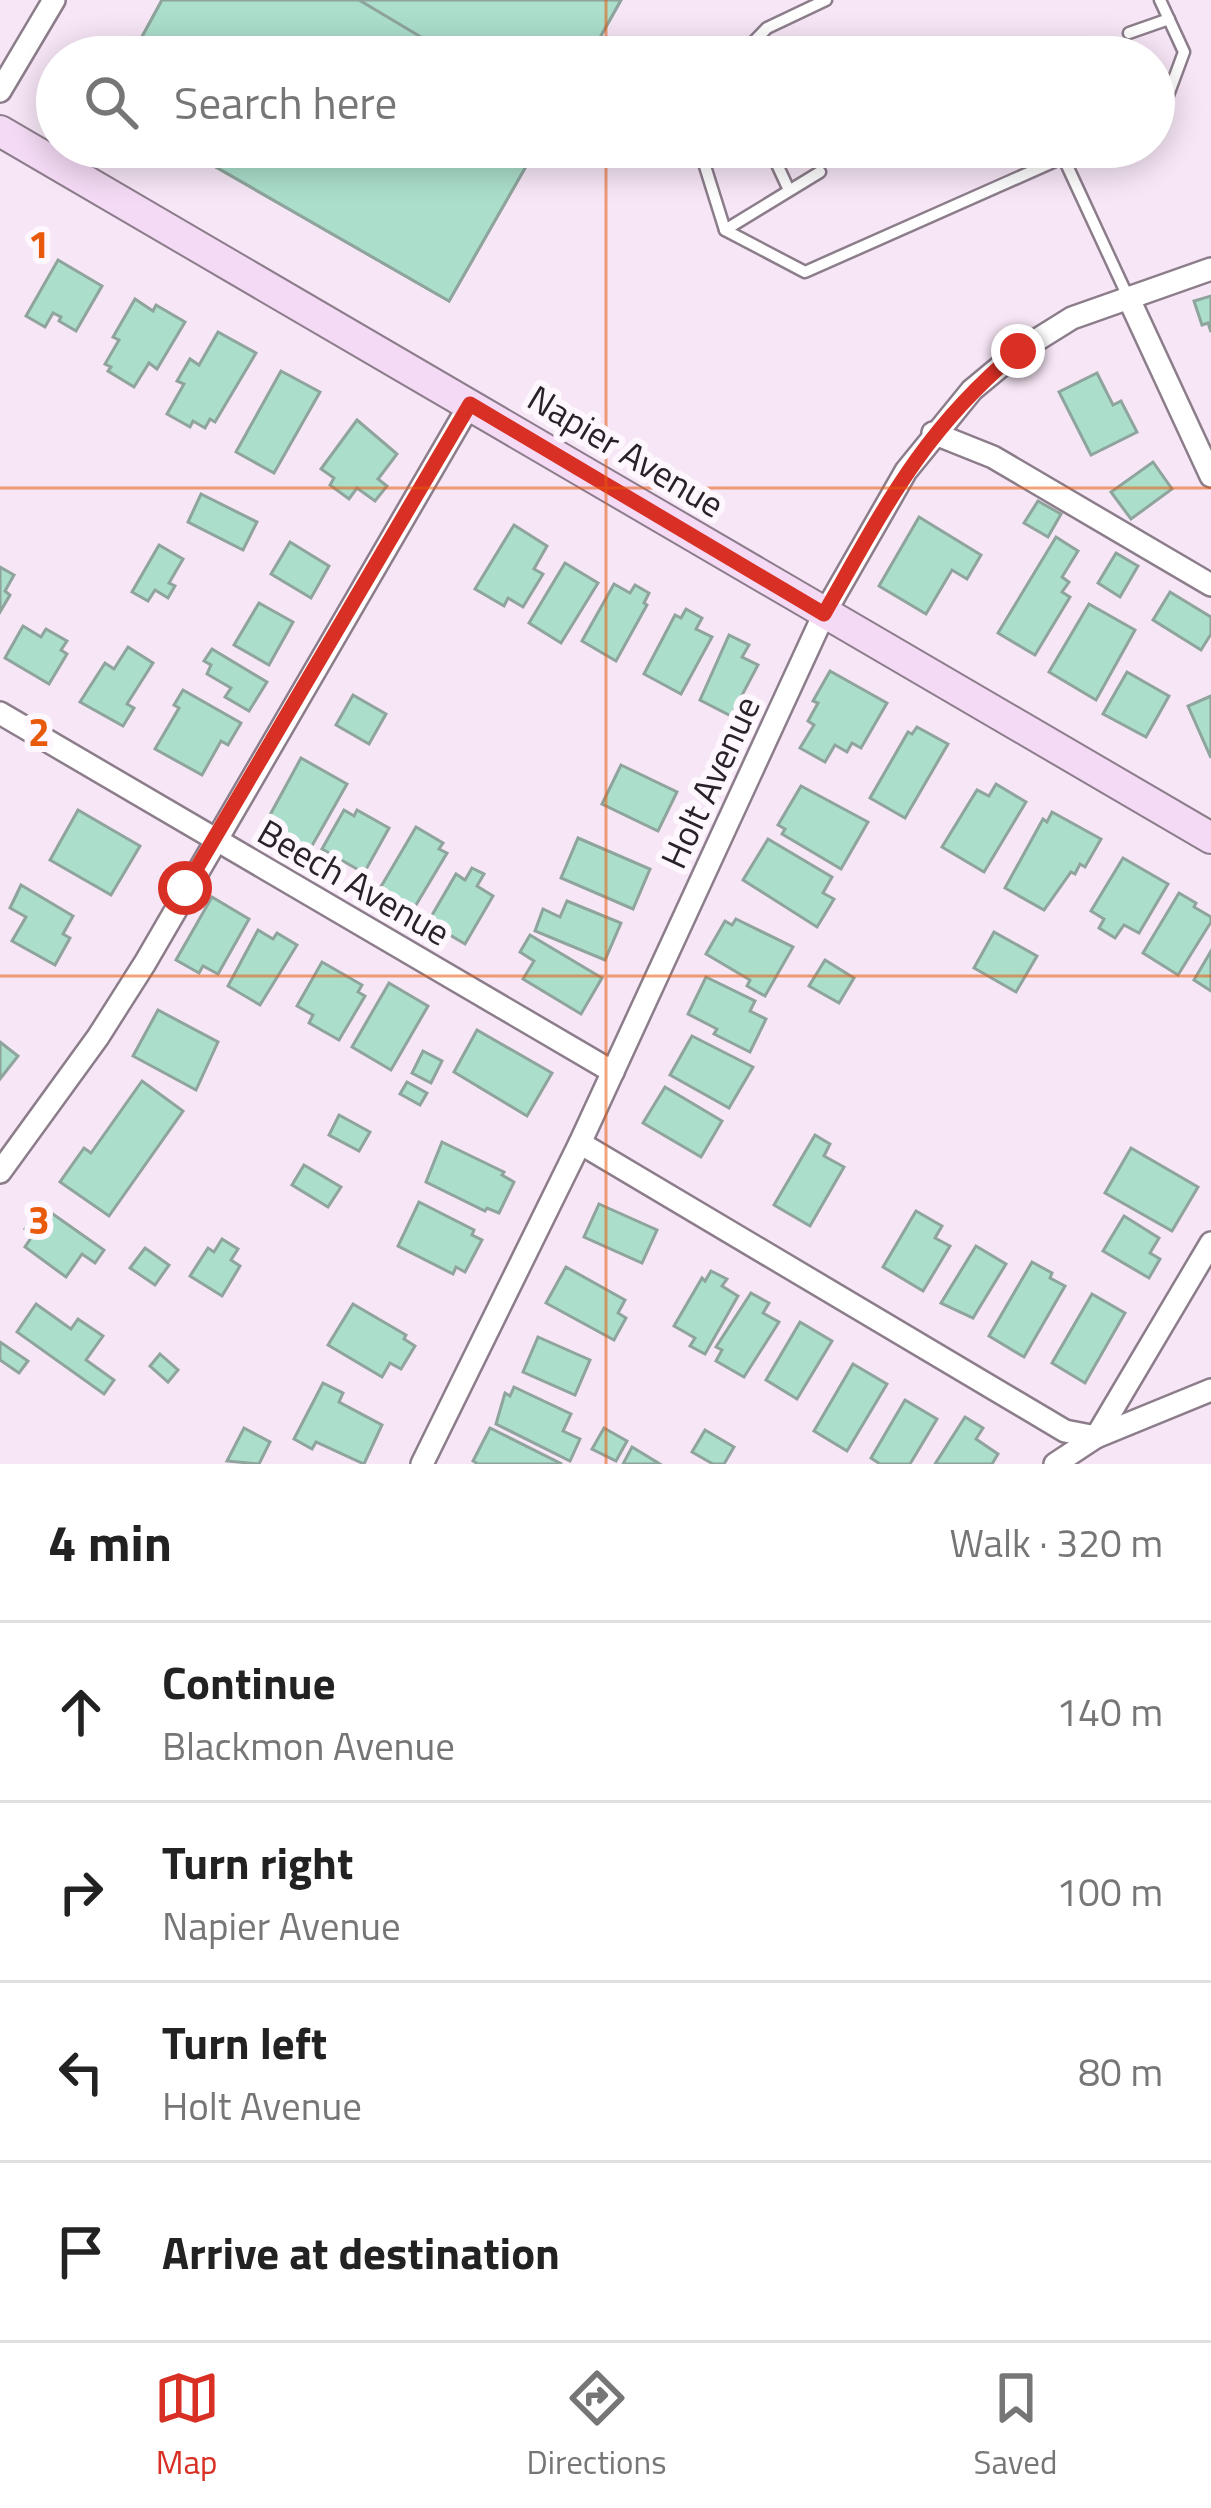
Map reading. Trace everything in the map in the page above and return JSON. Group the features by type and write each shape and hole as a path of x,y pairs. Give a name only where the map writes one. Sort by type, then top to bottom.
{"street":[{"path":"0,91 54,0"},
{"name":"Napier Avenue","path":"0,131 36,152"},
{"name":"Napier Avenue","path":"64,168 1211,838"},
{"name":"Holt Avenue","path":"422,1464 580,1144 824,614 906,470 972,389 1018,351 1072,319 1211,269"},
{"path":"1127,298 1211,476"},
{"path":"0,1172 98,1037 470,404"},
{"path":"934,433 993,457 1211,585"},
{"name":"Beech Avenue","path":"0,713 613,1072"},
{"path":"580,1144 1065,1432 1096,1437"},
{"path":"1096,1437 1211,1243"},
{"path":"1055,1464 1096,1437 1211,1390"}],"lane":[{"path":"759,36 826,0"},
{"path":"1160,0 1184,52 1175,76"},
{"path":"1129,33 1169,20"},
{"path":"706,168 725,230 805,272 1043,168"},
{"path":"779,168 788,188"},
{"path":"1068,168 1127,298"},
{"path":"725,230 820,172"}],"building":[{"path":"162,0 279,0 258,36 142,36"},
{"path":"162,0 621,0 601,36 142,36"},
{"path":"359,0 621,0 601,36 419,36"},
{"path":"218,168 525,168 449,301"},
{"path":"218,168 525,168 449,301"},
{"path":"58,260 102,286 76,331 53,313 45,327 26,316"},
{"path":"1211,296 1211,332 1208,323 1202,325 1194,301"},
{"path":"135,299 185,322 157,369 149,363 134,387 108,371 111,367 105,364 119,340 113,337"},
{"path":"218,332 256,353 215,422 210,419 205,428 193,421 190,427 167,414 184,384 177,381 190,359 199,365"},
{"path":"281,371 320,392 274,473 236,452"},
{"path":"1097,373 1113,405 1121,401 1137,432 1091,455 1059,392"},
{"path":"357,420 397,454 378,479 387,486 375,501 357,488 349,499 330,485 334,478 321,469"},
{"path":"1153,462 1172,489 1131,519 1111,492"},
{"path":"201,494 257,522 243,550 188,522"},
{"path":"1038,501 1061,514 1048,537 1024,523"},
{"path":"919,517 981,555 967,579 952,570 926,614 879,586"},
{"path":"514,525 547,546 534,569 543,574 523,607 508,598 504,606 475,589"},
{"path":"1056,537 1078,551 1062,577 1069,582 1062,592 1070,597 1035,655 998,633"},
{"path":"290,542 329,566 311,598 271,574"},
{"path":"159,545 183,559 169,583 175,586 168,598 155,590 148,601 132,592"},
{"path":"1116,553 1138,566 1120,597 1098,583"},
{"path":"565,563 598,583 561,643 529,623"},
{"path":"0,567 14,575 0,612"},
{"path":"614,584 630,593 635,585 649,593 616,661 582,641"},
{"path":"1170,592 1211,617 1211,634 1201,650 1153,620"},
{"path":"259,603 293,622 269,665 234,645"},
{"path":"1089,604 1135,630 1096,700 1049,672"},
{"path":"686,609 702,618 696,629 712,637 681,694 644,674 675,615 681,618"},
{"path":"23,626 41,637 46,629 67,641 61,650 67,654 49,684 5,658"},
{"path":"729,635 749,645 742,657 758,665 731,716 700,700"},
{"path":"128,647 153,663 127,704 134,708 123,726 80,702 105,663 114,669"},
{"path":"212,649 267,682 249,711 225,697 231,688 207,674 211,665 204,661"},
{"path":"830,671 887,703 861,748 852,743 847,752 835,745 825,762 800,748 814,725 808,721 818,703 813,701"},
{"path":"1127,672 1169,696 1146,737 1103,714"},
{"path":"183,690 241,723 228,745 221,741 202,775 155,749 179,708 174,705"},
{"path":"353,695 386,714 369,744 336,725"},
{"path":"1211,696 1211,758 1188,706"},
{"path":"917,727 948,744 905,818 870,798 908,732 912,734"},
{"path":"301,758 347,784 309,851 264,826"},
{"path":"621,765 677,792 658,831 602,804"},
{"path":"996,784 1026,802 984,872 942,847 977,790 989,796"},
{"path":"801,786 868,822 841,869 782,834 785,829 778,825"},
{"path":"78,810 140,846 111,895 50,860"},
{"path":"344,810 354,816 357,810 389,828 364,873 322,849"},
{"path":"1052,812 1101,839 1085,867 1080,864 1075,874 1071,872 1044,910 1005,888 1043,819 1047,822"},
{"path":"416,827 443,843 439,849 447,853 413,910 379,890"},
{"path":"578,838 650,869 633,909 561,878"},
{"path":"768,839 832,877 823,893 834,899 817,927 743,880"},
{"path":"1123,858 1168,884 1139,933 1124,925 1115,938 1099,928 1104,919 1091,911"},
{"path":"472,868 484,874 477,886 493,896 465,944 428,922 456,874 465,880"},
{"path":"21,885 73,916 63,934 70,938 55,965 12,941 26,917 10,908"},
{"path":"1179,893 1196,903 1194,907 1211,917 1211,922 1178,975 1143,953"},
{"path":"212,897 249,919 218,974 203,966 199,973 176,960"},
{"path":"567,901 621,923 605,960 535,931 543,909 560,917"},
{"path":"736,919 793,947 765,996 747,986 750,980 706,954 725,921 732,925"},
{"path":"258,930 273,939 277,933 297,945 260,1005 228,986"},
{"path":"994,932 1037,956 1016,992 974,968"},
{"path":"530,935 602,978 581,1014 523,979 534,961 520,952"},
{"path":"1211,951 1211,991 1194,980"},
{"path":"825,960 854,978 839,1003 809,986"},
{"path":"322,962 362,985 358,992 365,996 339,1040 309,1023 313,1015 297,1006"},
{"path":"706,977 755,1001 750,1011 766,1019 750,1052 688,1014"},
{"path":"389,983 428,1006 391,1070 352,1047"},
{"path":"158,1010 218,1042 196,1090 133,1056"},
{"path":"477,1030 552,1073 527,1116 454,1072"},
{"path":"692,1036 753,1067 729,1108 670,1075"},
{"path":"0,1042 18,1056 0,1079"},
{"path":"423,1051 442,1061 431,1083 412,1073"},
{"path":"142,1081 183,1111 109,1216 60,1182 84,1148 91,1153"},
{"path":"407,1082 427,1093 420,1105 400,1094"},
{"path":"665,1087 722,1121 701,1157 643,1123"},
{"path":"339,1115 370,1132 359,1151 329,1135"},
{"path":"815,1135 830,1144 824,1156 844,1167 810,1226 774,1205"},
{"path":"442,1142 504,1172 514,1182 499,1213 485,1211 426,1182"},
{"path":"1131,1148 1198,1187 1172,1231 1105,1193"},
{"path":"304,1165 341,1187 328,1207 292,1185"},
{"path":"419,1202 474,1230 472,1235 482,1240 465,1272 456,1267 453,1274 398,1246"},
{"path":"599,1204 657,1230 642,1263 584,1237"},
{"path":"916,1211 942,1226 935,1238 950,1246 923,1291 883,1267"},
{"path":"50,1212 104,1250 95,1263 82,1254 66,1277 25,1247 33,1235 25,1229 36,1214 44,1220"},
{"path":"1124,1216 1159,1238 1150,1253 1160,1259 1149,1278 1103,1251"},
{"path":"222,1239 238,1249 231,1260 240,1266 222,1296 190,1276 208,1248 214,1252"},
{"path":"976,1246 1006,1264 973,1318 941,1303"},
{"path":"145,1248 169,1265 155,1285 130,1268"},
{"path":"1032,1262 1065,1286 1024,1357 989,1336"},
{"path":"566,1267 625,1300 618,1313 626,1318 614,1340 546,1303"},
{"path":"711,1271 727,1279 722,1286 738,1296 705,1354 690,1346 695,1338 674,1326"},
{"path":"751,1293 769,1303 763,1313 779,1322 744,1377 716,1361 722,1350 716,1347"},
{"path":"1092,1294 1125,1313 1085,1383 1052,1363"},
{"path":"36,1304 71,1329 78,1319 103,1336 86,1360 114,1380 104,1394 17,1332"},
{"path":"353,1304 406,1335 404,1339 415,1346 401,1369 390,1363 382,1377 328,1345"},
{"path":"800,1322 832,1341 797,1399 766,1380"},
{"path":"538,1337 590,1360 575,1395 523,1372"},
{"path":"0,1342 28,1361 19,1373 0,1360"},
{"path":"160,1354 178,1370 168,1382 150,1366"},
{"path":"853,1364 887,1384 847,1451 814,1431"},
{"path":"323,1383 343,1393 339,1402 382,1425 364,1464 316,1442 312,1449 294,1439"},
{"path":"514,1387 571,1414 563,1431 580,1439 570,1461 496,1424 505,1393 510,1396"},
{"path":"905,1400 937,1419 910,1464 880,1464 871,1458"},
{"path":"965,1417 983,1428 976,1439 998,1454 992,1464 935,1464"},
{"path":"244,1428 270,1442 259,1464 227,1461"},
{"path":"490,1428 562,1464 478,1464 473,1461"},
{"path":"604,1428 627,1441 616,1461 592,1449"},
{"path":"705,1430 734,1447 724,1464 713,1464 692,1452"},
{"path":"632,1447 660,1464 623,1464"}],"route":[{"path":"185,888 470,404 824,614 906,470 972,389 1018,351"}]}
